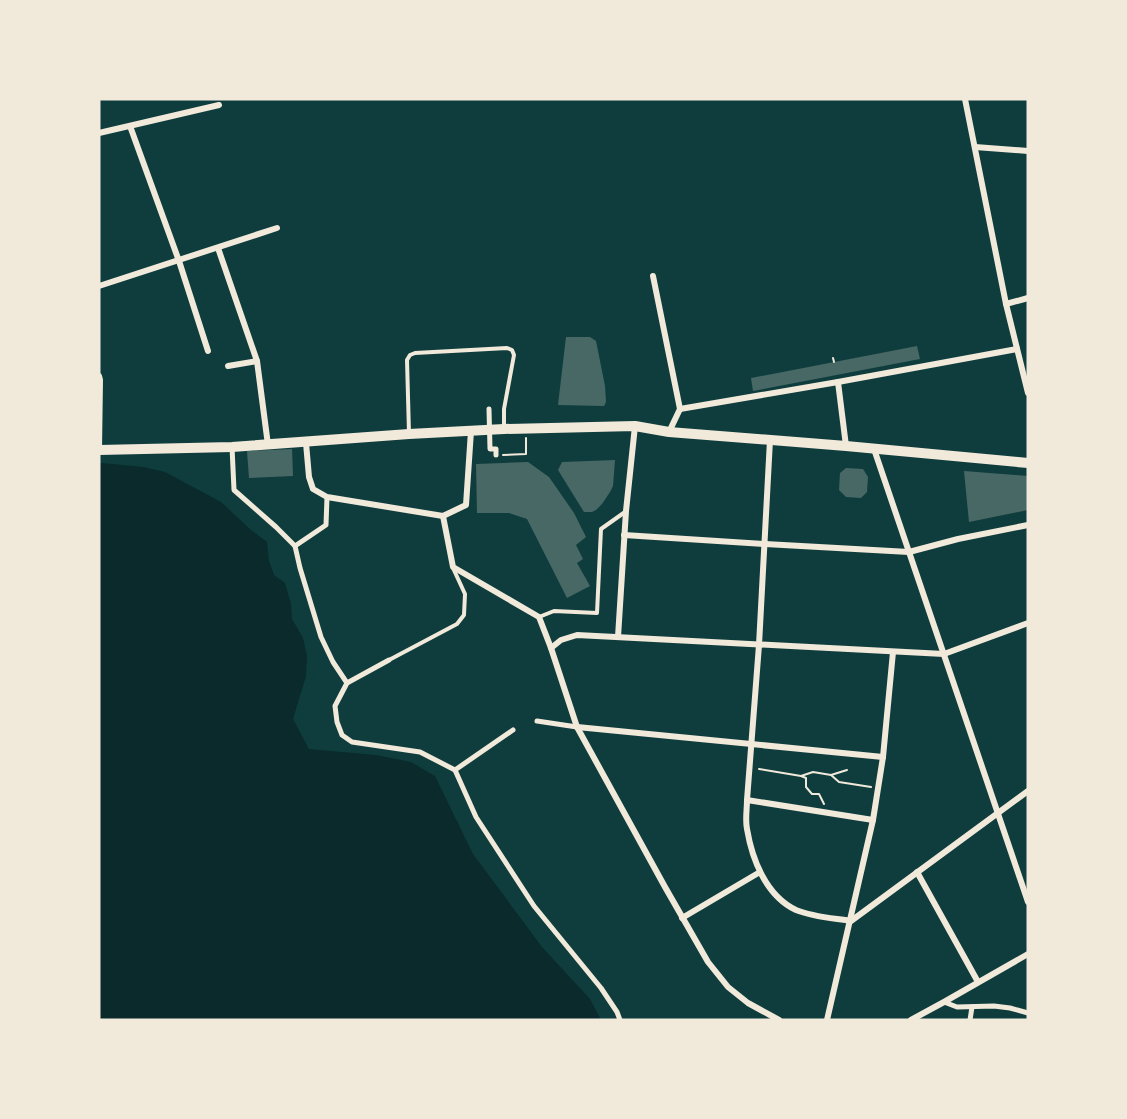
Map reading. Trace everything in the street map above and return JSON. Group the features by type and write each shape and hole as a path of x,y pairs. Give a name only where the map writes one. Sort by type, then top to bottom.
{"main road":[{"path":"99,450 232,447 504,429 634,426 669,432 1028,463"}],"street":[{"path":"965,99 1006,304 1017,349 1025,370 1028,393"},
{"path":"99,133 219,105"},
{"path":"130,126 208,351"},
{"path":"975,147 1028,151"},
{"path":"99,286 277,228"},
{"path":"218,248 257,361 268,445"},
{"path":"652,276 680,409 669,432"},
{"path":"1006,304 1028,298"},
{"path":"680,409 1017,349"},
{"path":"228,366 257,361"},
{"path":"99,376 99,450"},
{"path":"838,382 846,446"},
{"path":"489,409 490,449 495,449 496,455"},
{"path":"618,637 634,426"},
{"path":"306,443 309,477 313,489 327,497 443,516 466,505 471,431"},
{"path":"770,440 746,826 753,857 772,890 783,902 794,909 810,915 851,921 1028,791"},
{"path":"232,447 234,490 295,546 321,637 333,662 347,683"},
{"path":"874,449 1028,902"},
{"path":"295,546 326,525 327,497"},
{"path":"443,516 453,567 539,617 577,728 708,962 728,987 748,1003 779,1020"},
{"path":"624,535 909,552 958,539 1028,525"},
{"path":"551,648 561,640 572,636 944,654 1028,623"},
{"path":"827,1020 873,820 883,757 893,652"},
{"path":"389,660 347,683 335,706 337,722 342,735 352,742 420,752 455,770 476,817 534,906 601,988 620,1020"},
{"path":"537,721 577,728 883,757"},
{"path":"455,770 513,730"},
{"path":"747,801 873,820"},
{"path":"682,918 760,872"},
{"path":"917,872 978,982"},
{"path":"911,1020 1028,954"},
{"path":"944,1002 957,1007 994,1006 1028,1013"},
{"path":"970,1020 972,1007"}],"lane":[{"path":"409,434 407,360 410,355 507,348 513,350 514,356 504,409 504,429"},
{"path":"539,617 554,611 597,613 601,529 626,511"},
{"path":"389,660 457,624 464,615 465,594 453,567"}],"path":[{"path":"496,455 526,454 526,428"},
{"path":"750,768 806,778 806,787 812,794 819,794 831,814"},
{"path":"801,776 813,772 831,775 847,770"},
{"path":"831,775 839,782 878,788"}],"water":[{"path":"99,464 144,467 165,472 221,502 267,542 269,561 274,575 285,583 291,604 292,619 303,638 307,656 306,676 293,719 309,749 376,755 411,762 435,776 473,854 542,947 590,999 601,1020 99,1020"}],"building":[{"path":"566,337 590,337 596,341 605,386 604,406 558,405"},
{"path":"917,346 920,359 753,391 751,378"},
{"path":"292,449 293,476 249,478 247,451"},
{"path":"615,460 613,486 610,492 596,510 584,512 558,470 562,462"},
{"path":"528,462 549,477 574,513 586,537 576,545 583,559 577,563 590,586 567,598 527,519 509,513 477,513 476,464"},
{"path":"846,468 863,469 868,477 867,492 861,498 846,497 839,490 840,473"},
{"path":"964,471 1028,476 1028,510 969,522"}]}
